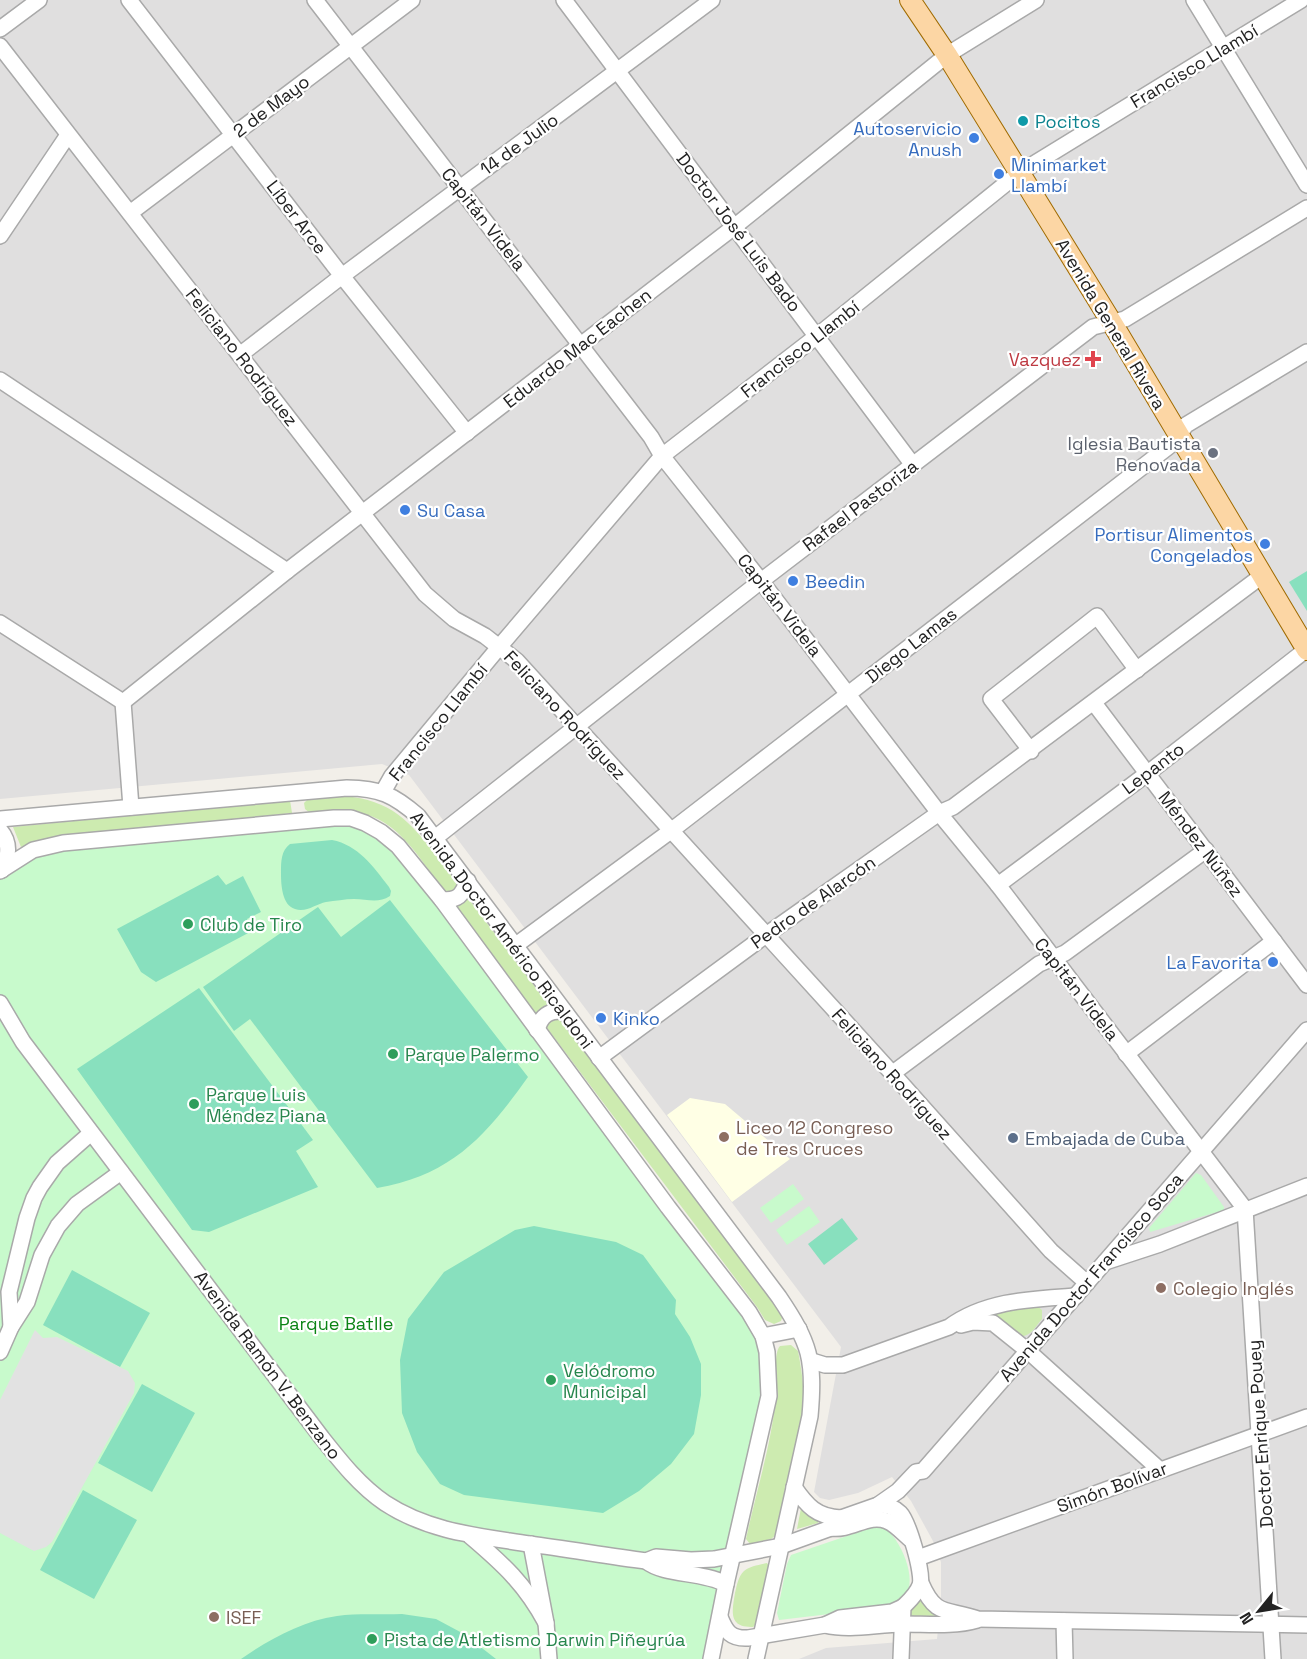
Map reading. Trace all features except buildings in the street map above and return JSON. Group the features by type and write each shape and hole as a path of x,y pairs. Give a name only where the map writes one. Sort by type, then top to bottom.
{"main road":[{"name":"Avenida General Rivera","path":"910,0 947,55 1112,323 1307,650"}],"street":[{"path":"0,29 39,0"},
{"name":"Líber Arce","path":"129,0 342,276 467,433"},
{"name":"Capitán Videla","path":"315,0 581,345 651,437 662,456 939,813 998,885 1245,1209"},
{"name":"2 de Mayo","path":"130,213 412,0"},
{"name":"Doctor José Luis Bado","path":"564,0 913,465"},
{"name":"14 de Julio","path":"240,354 712,0"},
{"name":"Eduardo Mac Eachen","path":"123,702 287,571 734,227 947,55 1036,0"},
{"path":"1194,0 1307,185"},
{"name":"Francisco Llambí","path":"383,792 392,776 662,456 817,336 1019,173 1301,0"},
{"name":"Feliciano Rodríguez","path":"0,46 425,594 454,619 500,646 517,661 893,1073 1051,1251 1087,1283"},
{"path":"0,236 68,135"},
{"name":"Rafael Pastoriza","path":"435,838 761,581 1093,327 1125,319 1307,208"},
{"name":"Diego Lamas","path":"516,945 672,830 1172,444 1186,425 1307,352"},
{"path":"0,380 287,571"},
{"name":"Pedro de Alarcón","path":"599,1058 766,935 1031,751 1263,575"},
{"path":"1031,751 991,699 1097,616 1137,670"},
{"path":"0,623 123,702 131,807"},
{"name":"Lepanto","path":"998,885 1307,650"},
{"name":"Méndez Núñez","path":"1094,704 1307,984"},
{"name":"Avenida Doctor Américo Ricaldoni","path":"0,819 347,788 367,788 383,792 402,801 418,816 779,1297 799,1329 812,1361 810,1416 756,1659"},
{"path":"302,792 297,799 296,807 304,821"},
{"name":"Avenida Doctor Américo Ricaldoni","path":"1,870 33,850 55,844 351,818 381,832 398,846 442,900 668,1208 748,1312 763,1336 769,1365 769,1396 711,1659"},
{"name":"Avenida Doctor Américo Ricaldoni","path":"0,830 8,844 7,859 1,870"},
{"path":"893,1073 1039,964 1065,953 1206,850"},
{"path":"442,900 452,900 461,895 468,881"},
{"path":"1126,1054 1274,941"},
{"name":"Avenida Ramón V. Benzano","path":"0,1003 23,1042 322,1438 354,1477 385,1503 415,1520 469,1535 646,1561 655,1568 707,1576 726,1584"},
{"path":"537,1030 540,1020 550,1011 564,1011"},
{"name":"Avenida Doctor Francisco Soca","path":"732,1556 781,1546 878,1505 898,1491 916,1472 923,1471 1307,1030"},
{"path":"10,1327 9,1292 34,1198 57,1163 91,1133"},
{"path":"0,1352 10,1327 27,1302 42,1255 58,1226 76,1203 121,1172"},
{"path":"1105,1262 1160,1244 1307,1186"},
{"name":"Doctor Enrique Pouey","path":"1245,1209 1273,1659"},
{"path":"949,1327 981,1309 1011,1301 1076,1296"},
{"path":"812,1361 825,1365 843,1365 949,1327 973,1322 993,1323 1028,1351 1160,1470"},
{"path":"763,1336 799,1329"},
{"name":"Simón Bolívar","path":"918,1558 1307,1417"},
{"name":"Avenida Doctor Francisco Soca","path":"902,1515 905,1500 923,1478 923,1471"},
{"path":"794,1487 808,1506 815,1512 827,1516 841,1530 878,1518 892,1524 910,1539"},
{"path":"878,1505 890,1506 902,1515 918,1558 921,1583 928,1598 938,1609 978,1619 1307,1625"},
{"path":"469,1535 519,1579 534,1600 546,1623"},
{"path":"531,1544 546,1623 549,1659"},
{"name":"Avenida Ramón V. Benzano","path":"646,1561 656,1557 691,1560 732,1556"},
{"path":"720,1617 725,1630 730,1635 739,1638 761,1636 825,1625 840,1618 892,1611 903,1607 921,1583"},
{"path":"901,1659 903,1607"},
{"path":"825,1625 840,1628 902,1624 963,1624 978,1619"},
{"path":"1065,1621 1065,1659"}],"shaded area":[{"path":"0,0 1307,0 1307,1659 799,1659 826,1648 937,1639 941,1599 941,1562 933,1541 911,1501 892,1477 858,1493 829,1500 820,1498 814,1492 841,1347 409,775 382,764 0,799"},
{"name":"Liceo 12 Congreso de Tres Cruces","path":"690,1098 725,1104 790,1159 732,1202 667,1115"},
{"path":"35,1330 43,1338 57,1337 128,1371 135,1383 134,1393 52,1542 34,1551 0,1533 0,1400"}],"green space":[{"path":"1307,571 1307,611 1289,582"},
{"path":"344,796 375,802 398,814 427,844 452,876 458,888 451,895 445,892 408,843 385,823 372,816 357,813 310,813 305,809 304,803 308,799"},
{"path":"290,800 292,813 48,838 21,847 13,827"},
{"name":"Parque Batlle","path":"334,818 381,832 748,1312 769,1365 711,1659 0,1659 0,871 24,855"},
{"path":"332,840 350,846 364,858 389,887 390,896 377,900 351,899 326,902 303,910 291,907 285,899 281,883 283,853 290,844"},
{"name":"Club de Tiro","path":"218,875 226,885 243,876 261,912 247,919 252,931 156,982 141,972 117,929"},
{"path":"468,898 548,1004 536,1014 456,906"},
{"name":"Parque Palermo","path":"390,900 528,1077 482,1135 465,1150 447,1163 426,1173 403,1182 377,1188 250,1019 234,1031 203,987 318,907 341,937"},
{"name":"Parque Luis Méndez Piana","path":"199,988 313,1140 296,1151 318,1187 209,1232 192,1230 77,1069"},
{"path":"555,1016 560,1019 781,1311 783,1315 781,1321 774,1324 765,1320 547,1028 547,1022"},
{"path":"1196,1173 1201,1175 1224,1210 1150,1232 1149,1228"},
{"path":"793,1184 804,1199 771,1223 760,1208"},
{"path":"809,1206 820,1222 787,1245 776,1230"},
{"path":"842,1218 858,1239 824,1265 808,1244"},
{"name":"Velódromo Municipal","path":"534,1226 616,1242 643,1255 676,1300 675,1314 690,1337 701,1364 701,1395 694,1434 671,1464 639,1491 603,1513 464,1495 440,1484 417,1452 402,1413 400,1360 408,1319 444,1272 515,1230"},
{"path":"72,1270 150,1313 120,1367 43,1325"},
{"path":"1036,1305 1042,1310 1042,1319 1032,1331 1023,1336 1019,1336 988,1315 991,1311"},
{"path":"791,1345 798,1351 804,1396 797,1452 776,1535 771,1539 750,1544 746,1539 774,1413 778,1350 780,1346"},
{"path":"142,1384 195,1413 152,1492 98,1463"},
{"path":"83,1490 137,1520 94,1599 40,1570"},
{"path":"801,1508 818,1520 818,1523 797,1529"},
{"path":"879,1525 892,1535 904,1554 909,1585 907,1593 901,1600 889,1607 779,1620 777,1613 791,1555"},
{"path":"767,1563 769,1566 757,1624 753,1627 739,1625 733,1612 739,1578 746,1569"},
{"path":"921,1597 962,1619 910,1619 906,1613"},
{"name":"Pista de Atletismo Darwin Piñeyrúa","path":"402,1614 436,1619 464,1634 496,1659 241,1659 287,1632 324,1618"}],"place":[{"name":"Pocitos","path":"1023,121"},
{"name":"Autoservicio Anush","path":"974,138"},
{"name":"Minimarket Llambí","path":"999,174"},
{"name":"Vazquez","path":"1093,359"},
{"name":"Iglesia Bautista Renovada","path":"1213,453"},
{"name":"Su Casa","path":"405,510"},
{"name":"Portisur Alimentos Congelados","path":"1265,544"},
{"name":"Beedin","path":"793,581"},
{"name":"Club de Tiro","path":"188,924"},
{"name":"La Favorita","path":"1273,962"},
{"name":"Kinko","path":"601,1018"},
{"name":"Parque Palermo","path":"393,1054"},
{"name":"Parque Luis Méndez Piana","path":"194,1104"},
{"name":"Liceo 12 Congreso de Tres Cruces","path":"724,1137"},
{"name":"Embajada de Cuba","path":"1013,1138"},
{"name":"Colegio Inglés","path":"1161,1288"},
{"name":"Velódromo Municipal","path":"551,1380"},
{"name":"ISEF","path":"214,1617"},
{"name":"Pista de Atletismo Darwin Piñeyrúa","path":"372,1639"}]}
